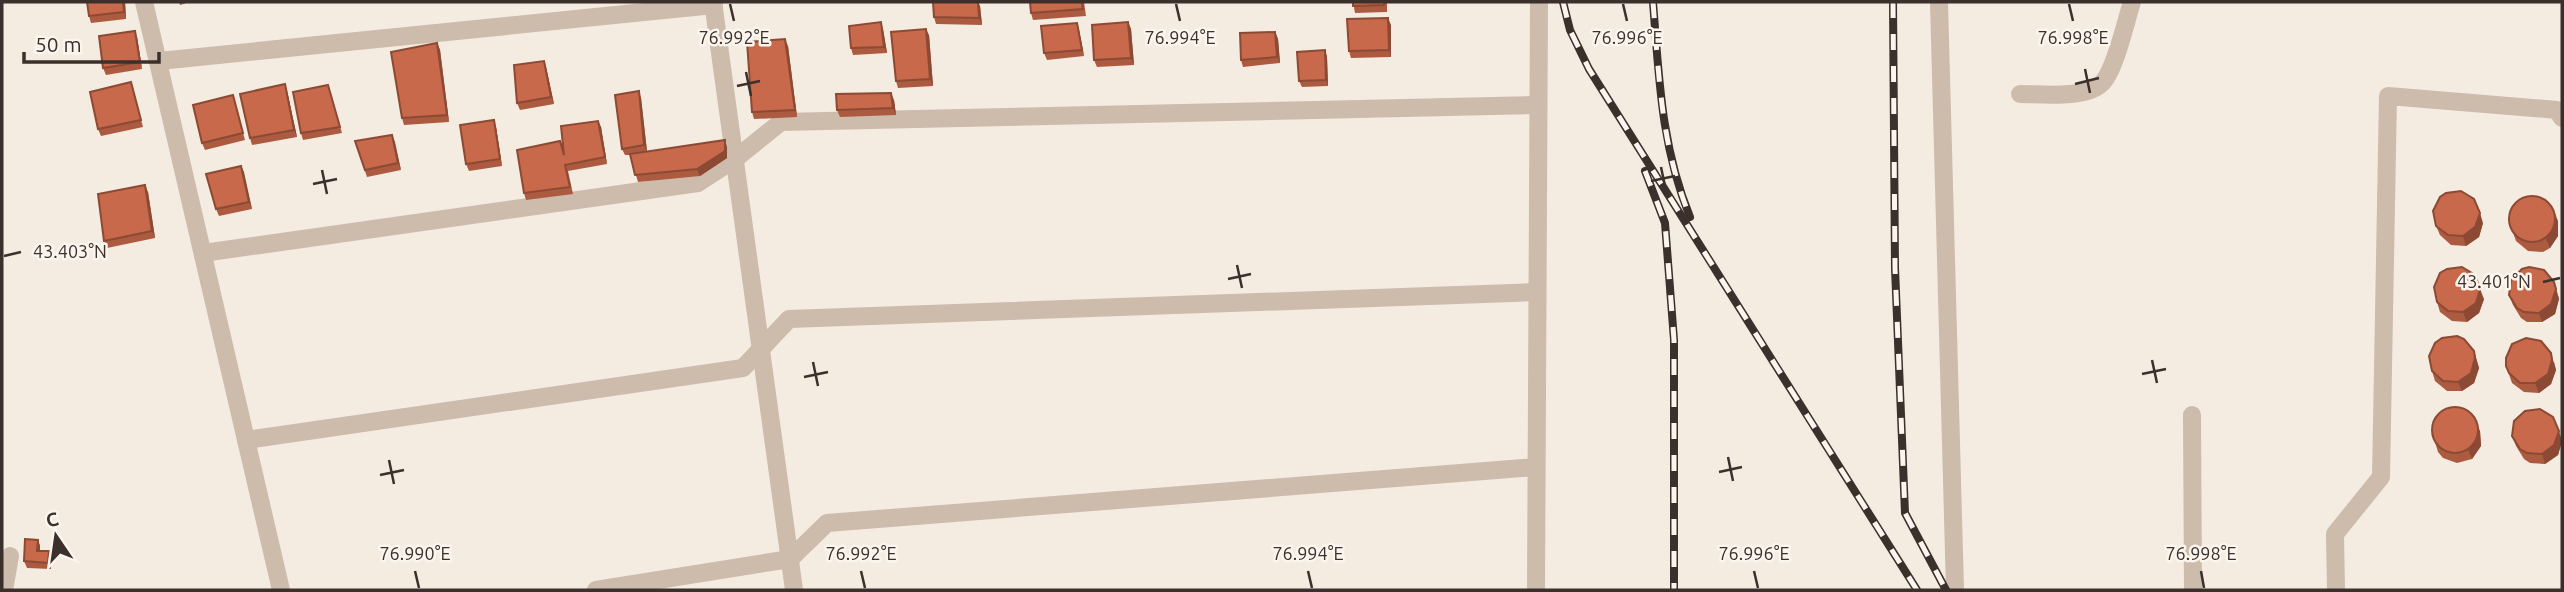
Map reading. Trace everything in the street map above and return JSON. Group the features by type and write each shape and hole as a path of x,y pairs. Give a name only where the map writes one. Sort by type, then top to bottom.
{"street":[{"path":"144,2 281,590"},
{"path":"1536,590 1539,2"},
{"path":"1939,2 1955,590"},
{"path":"2020,94 2078,94 2101,84 2114,61 2132,2"},
{"path":"159,61 713,4 794,590"},
{"path":"2336,590 2335,534 2381,477 2388,96 2557,110 2562,118"},
{"path":"203,253 698,183 735,159 781,122 1538,105"},
{"path":"246,440 743,368 789,319 1537,292"},
{"path":"2192,415 2193,590"},
{"path":"596,590 790,559 827,523 1536,467"},
{"path":"4,590 10,556"}],"building":[{"path":"87,2 123,2 124,12 89,16"},
{"path":"933,2 978,2 979,18 934,17"},
{"path":"1030,2 1082,2 1083,9 1031,13"},
{"path":"1353,2 1384,2 1384,5 1353,6"},
{"path":"1388,18 1389,50 1349,51 1347,19"},
{"path":"881,22 884,47 851,48 849,26"},
{"path":"1128,22 1131,58 1094,60 1092,25"},
{"path":"1077,23 1082,50 1044,53 1041,26"},
{"path":"926,29 930,79 896,81 891,32"},
{"path":"135,31 140,62 103,68 99,36"},
{"path":"1275,32 1277,57 1241,60 1240,33"},
{"path":"785,39 795,110 752,112 747,42"},
{"path":"437,43 447,115 402,118 391,52"},
{"path":"1325,50 1326,80 1299,81 1297,52"},
{"path":"544,61 551,97 517,103 514,65"},
{"path":"131,82 141,120 98,129 90,92"},
{"path":"285,84 294,130 250,138 240,94"},
{"path":"328,85 340,127 301,133 293,92"},
{"path":"639,91 644,145 622,149 615,95"},
{"path":"891,93 893,108 837,110 836,94"},
{"path":"233,95 243,133 202,143 193,105"},
{"path":"494,120 500,159 466,164 460,125"},
{"path":"598,121 605,157 565,165 570,187 524,193 517,150 560,141 564,155 561,126"},
{"path":"392,135 398,163 365,170 355,141"},
{"path":"725,140 725,151 697,169 635,175 630,154"},
{"path":"241,166 249,202 216,209 206,174"},
{"path":"145,185 152,231 104,241 98,194"},
{"path":"2461,191 2474,199 2480,213 2475,227 2463,236 2448,235 2436,226 2433,211 2440,197 2446,193"},
{"path":"2532,196 2548,203 2555,219 2548,235 2532,242 2516,235 2509,219 2516,203"},
{"path":"2462,267 2475,275 2480,289 2476,303 2463,312 2448,311 2437,302 2434,287 2440,273"},
{"path":"2529,267 2544,270 2556,289 2551,304 2539,313 2524,312 2517,308 2509,295 2511,280 2522,269"},
{"path":"2457,336 2464,339 2474,351 2471,373 2458,382 2443,381 2432,371 2429,356 2435,343 2442,338"},
{"path":"2526,338 2541,341 2551,353 2548,374 2535,383 2520,383 2509,373 2506,366 2506,358 2512,344"},
{"path":"2455,407 2471,414 2478,430 2471,446 2455,453 2439,446 2432,430 2439,414"},
{"path":"2540,409 2553,417 2559,431 2554,445 2542,454 2527,453 2520,449 2512,436 2514,421 2525,411"},
{"path":"25,539 38,540 37,551 49,551 48,563 24,561"}],"railway":[{"path":"1563,2 1570,30 1589,69 1917,590"},
{"path":"1653,2 1667,138 1690,217"},
{"path":"1893,2 1895,268 1905,513 1946,590"},
{"path":"1645,171 1665,223 1674,340 1674,590"}]}
